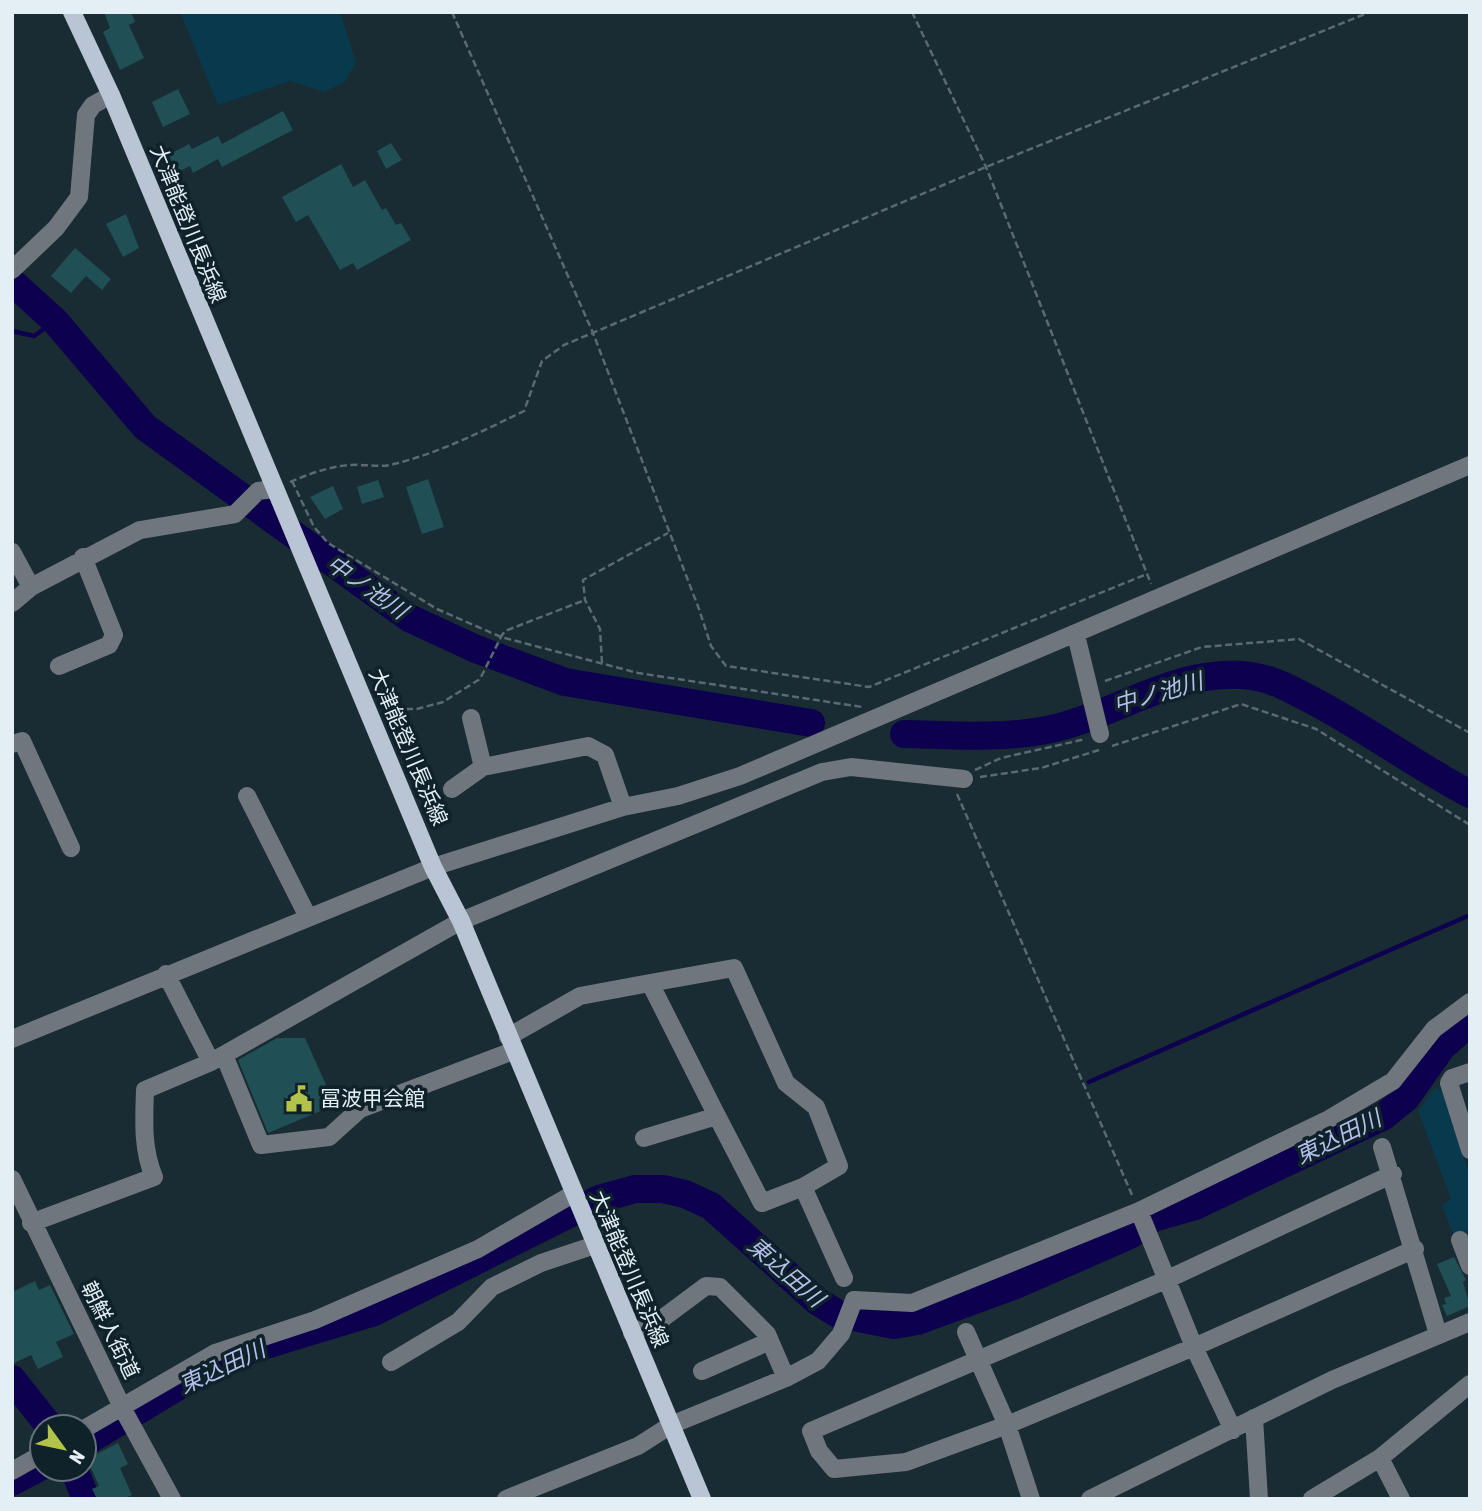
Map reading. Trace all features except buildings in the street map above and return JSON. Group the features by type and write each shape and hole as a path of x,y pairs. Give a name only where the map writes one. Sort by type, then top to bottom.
{"main road":[{"name":"大津能登川長浜線","path":"72,12 111,95 270,494 315,587 433,867 461,921 702,1499"}],"street":[{"path":"16,266 57,228 79,197 86,115 93,106 111,95"},
{"path":"12,1039 433,867 623,807 678,796 740,776 1470,465"},
{"path":"12,603 31,587 83,557 140,530 235,514 270,494"},
{"path":"12,552 31,587"},
{"path":"59,666 109,645 114,635 83,557"},
{"path":"1076,635 1100,734"},
{"path":"471,718 483,767"},
{"path":"12,744 22,741 71,848"},
{"path":"452,789 483,767 588,746 605,755 623,807"},
{"path":"31,1223 154,1177 149,1164 144,1127 145,1090 217,1058 461,921 822,772 851,767 964,779"},
{"path":"247,796 308,917"},
{"path":"166,974 217,1058 261,1145 329,1137 360,1109 511,1044 580,996 650,983 734,968 786,1083 816,1107 839,1166 803,1187 762,1203 650,983"},
{"path":"506,1499 638,1446 671,1425 786,1378 818,1362 841,1334 854,1300 912,1303 1140,1213 1329,1119 1393,1082 1434,1029 1470,1002"},
{"path":"1470,1073 1452,1078 1449,1083 1470,1150"},
{"path":"644,1139 717,1116"},
{"path":"1382,1147 1393,1174 1438,1334"},
{"path":"1393,1174 1168,1279 811,1431 819,1451 834,1469 906,1462 1007,1425 1194,1347 1415,1249"},
{"name":"朝鮮人街道","path":"12,1179 31,1223 126,1414 172,1499"},
{"path":"803,1187 844,1278"},
{"path":"98,1424 126,1414 215,1353 322,1317 478,1249 574,1196"},
{"path":"1140,1213 1194,1347 1233,1430"},
{"path":"1460,1240 1470,1266"},
{"path":"391,1362 458,1322 492,1287 541,1263 595,1245"},
{"path":"632,1333 663,1318 706,1286 720,1287 768,1334 786,1378"},
{"path":"1090,1499 1332,1380 1470,1322"},
{"path":"966,1332 1007,1425 1031,1499"},
{"path":"702,1371 771,1341"},
{"path":"1312,1499 1380,1458 1470,1384"},
{"path":"1254,1418 1259,1499"},
{"path":"1380,1458 1401,1499"},
{"path":"12,1471 28,1462"}],"path":[{"path":"452,12 593,333 699,609 710,646 726,666 869,687 1147,574"},
{"path":"912,12 986,167 1156,598"},
{"path":"270,494 292,481 316,472 351,465 382,467 472,436 524,411 542,361 564,345 986,167 1370,12"},
{"path":"292,481 314,527 328,543 438,609 500,638 638,673 863,707"},
{"path":"602,663 600,629 585,600 583,580 668,533"},
{"path":"382,709 417,709 443,702 481,679 505,631 585,600"},
{"path":"1088,682 1202,647 1299,639 1470,733"},
{"path":"964,779 1041,768 1241,704 1316,729 1470,825"},
{"path":"1100,734 1077,743 1001,758 981,766 964,779 957,795 1140,1213"}],"shaded area":[{"path":"180,12 340,12 356,62 345,82 324,92 290,81 218,105"},
{"path":"1436,1086 1438,1091 1442,1089 1470,1176 1470,1229 1454,1237 1442,1205 1451,1199 1418,1111"}],"waterway":[{"name":"中ノ池川","path":"12,282 55,321 145,427 409,618 476,649 565,682 811,723"},
{"path":"12,331 34,336 55,321"},
{"name":"中ノ池川","path":"904,734 994,735 1047,730 1198,678 1251,676 1295,691 1470,794"},
{"path":"1089,1082 1470,915"},
{"name":"東込田川","path":"98,1435 200,1373 252,1349 374,1312 599,1199 635,1189 663,1189 685,1194 711,1206 817,1301 838,1314 894,1325 917,1321 1018,1284 1130,1235 1153,1218 1195,1206 1384,1116 1406,1098 1442,1047 1470,1022"},
{"path":"12,1379 39,1413"},
{"name":"東込田川","path":"12,1482 28,1473"},
{"path":"80,1483 86,1499"}],"place":[{"name":"冨波甲会館","path":"299,1099"}]}
